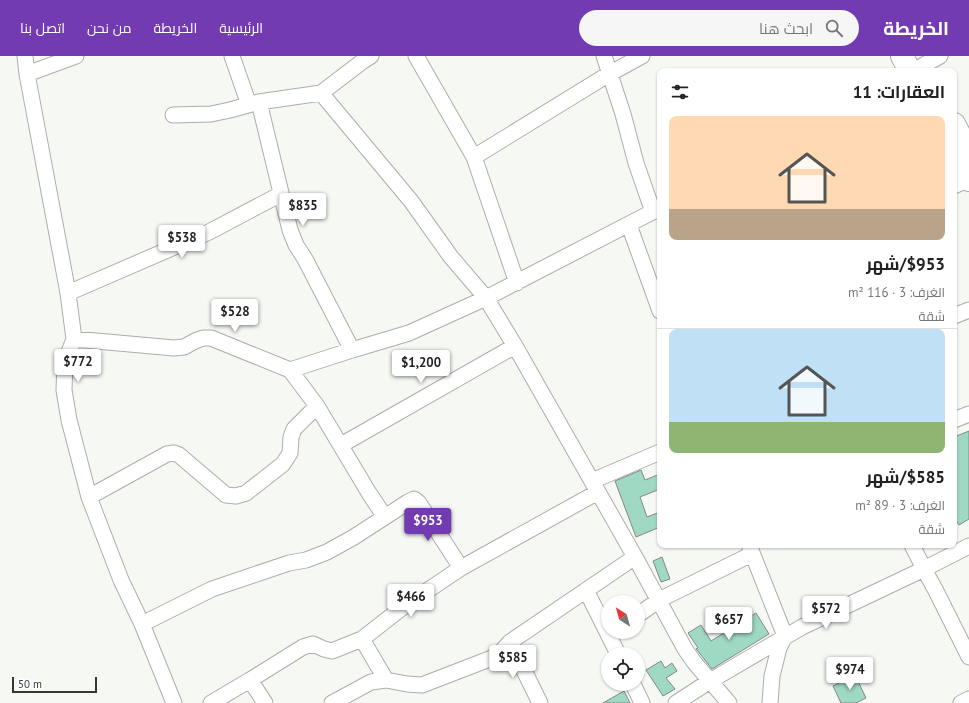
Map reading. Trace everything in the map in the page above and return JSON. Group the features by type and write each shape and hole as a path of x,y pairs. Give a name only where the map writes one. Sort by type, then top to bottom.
{"highway":[{"path":"902,56 923,64"},
{"path":"962,139 969,179"}],"street":[{"path":"25,56 26,74 68,294 74,339 65,362 64,390 69,420 89,497 121,580 142,624 174,703"},
{"path":"26,74 76,56"},
{"path":"232,56 254,104 282,194 290,230 296,245 352,350"},
{"path":"173,115 210,114 254,104 321,93 363,60 371,56"},
{"path":"416,56 474,157 517,283"},
{"path":"290,370 409,334 517,283 656,210 636,163 623,114 604,56"},
{"path":"474,157 609,74 642,56"},
{"path":"321,93 411,201 451,257 486,298 515,346 635,557 685,649 694,662 729,703"},
{"path":"957,185 969,179"},
{"path":"68,294 209,232 282,194"},
{"path":"629,225 657,303"},
{"path":"957,315 969,310"},
{"path":"74,339 174,348 184,347 203,338 211,338 290,370 317,406 385,517"},
{"path":"340,445 515,346"},
{"path":"89,497 167,454 174,453 179,455 226,495 236,496 246,493 283,464 290,453 291,437 294,429 317,406"},
{"path":"957,419 969,414"},
{"path":"211,703 303,647 313,644 332,651 362,639 403,607 461,568 595,487 657,454"},
{"path":"142,624 212,589 327,552 354,537 414,499 419,503 461,568"},
{"path":"676,703 785,636 969,546"},
{"path":"914,548 969,657"},
{"path":"645,610 659,600 751,549 785,636 779,648 772,676 770,703"},
{"path":"332,703 371,682 386,680 422,685 492,658 502,651 510,642 635,557"},
{"path":"586,590 601,616"},
{"path":"362,639 386,680"},
{"path":"510,642 540,703"},
{"path":"250,680 265,703"},
{"path":"636,691 642,703"},
{"path":"961,703 969,699"}],"building":[{"path":"969,431 969,519 959,525 957,522 957,436"},
{"path":"641,470 645,480 657,475 657,490 640,497 647,517 657,513 657,528 636,537 615,481"},
{"path":"662,557 670,579 661,582 653,561"},
{"path":"756,613 769,634 712,669 696,649 698,648 688,633 701,625 711,641"},
{"path":"661,661 665,668 672,663 677,671 666,678 675,689 663,696 646,670"},
{"path":"855,675 866,698 856,703 841,703 833,686"},
{"path":"624,691 630,703 603,703"}]}
